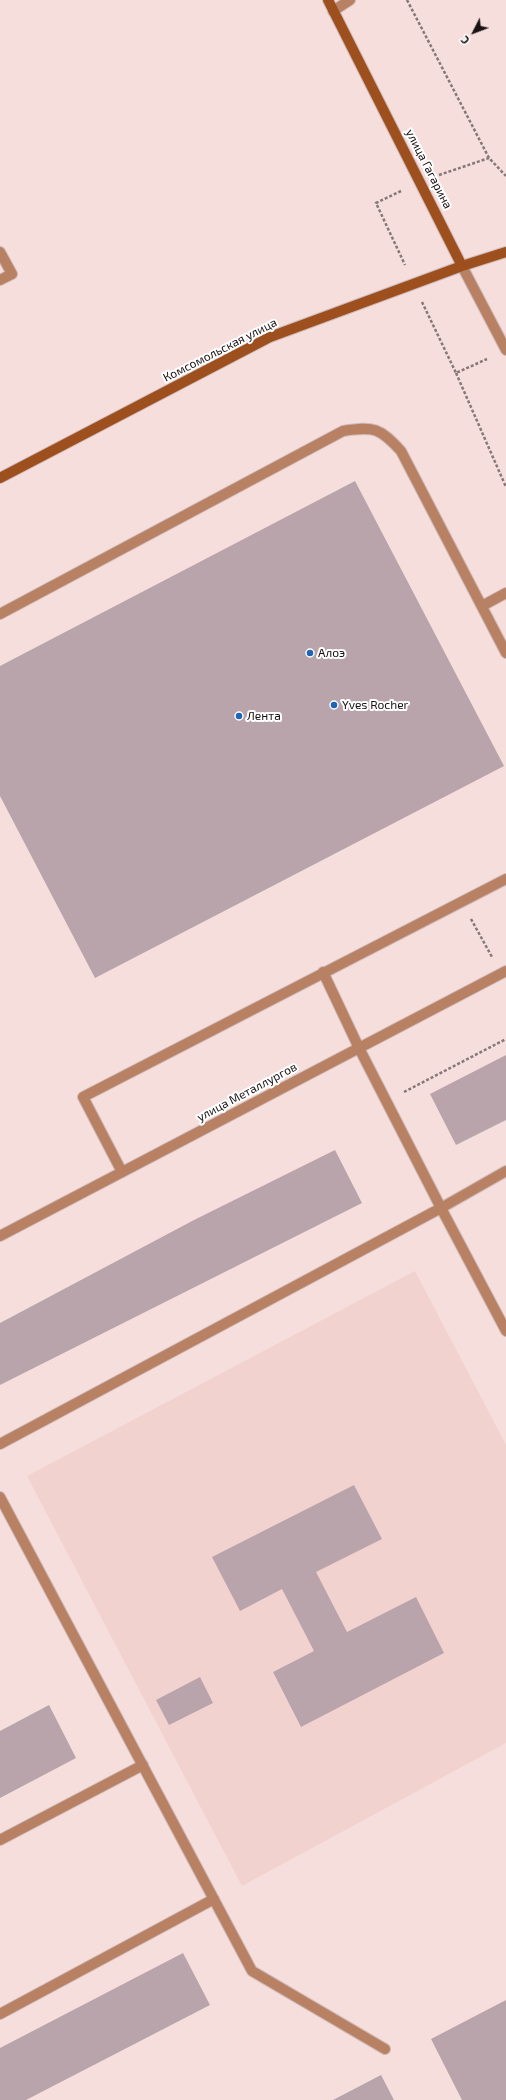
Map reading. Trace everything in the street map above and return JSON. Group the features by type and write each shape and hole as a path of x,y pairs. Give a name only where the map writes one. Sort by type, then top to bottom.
{"main road":[{"name":"улица Гагарина","path":"328,0 462,266"},
{"name":"Комсомольская улица","path":"0,478 270,338 462,266 506,252"}],"street":[{"path":"333,11 350,0"},
{"path":"0,252 12,274 0,280"},
{"name":"улица Гагарина","path":"462,266 506,350"},
{"path":"0,614 343,431 366,427 385,434 400,451 506,652"},
{"path":"482,606 506,593"},
{"path":"122,1172 83,1097 506,879"},
{"path":"323,972 386,1101 506,1331"},
{"name":"улица Металлургов","path":"0,1236 504,972"},
{"path":"0,1444 441,1208 506,1171"},
{"path":"0,1497 252,1971 385,2049"},
{"path":"0,1840 143,1766"},
{"path":"0,2014 214,1899"}],"path":[{"path":"407,0 489,158 506,176"},
{"path":"456,374 506,487"},
{"path":"476,916 470,919 504,972"},
{"path":"386,1101 506,1039"}],"shaded area":[{"path":"415,1271 506,1445 506,1743 242,1886 27,1476"}],"building":[{"name":"Лента","path":"355,481 504,766 95,978 0,796 0,666"},
{"path":"506,1055 506,1120 456,1145 430,1094"},
{"path":"335,1150 362,1203 0,1385 0,1323 194,1220"},
{"path":"354,1485 382,1539 316,1572 347,1632 416,1597 444,1653 301,1727 273,1672 314,1651 282,1589 240,1611 212,1557"},
{"path":"200,1677 213,1703 169,1725 156,1700"},
{"path":"49,1705 76,1758 0,1798 0,1731"},
{"path":"183,1953 210,2005 26,2100 0,2100 0,2048"},
{"path":"506,2000 506,2100 462,2100 431,2039"},
{"path":"381,2075 394,2100 333,2100"}],"place":[{"name":"Алоэ","path":"310,653"},
{"name":"Yves Rocher","path":"334,705"},
{"name":"Лента","path":"239,716"}]}
